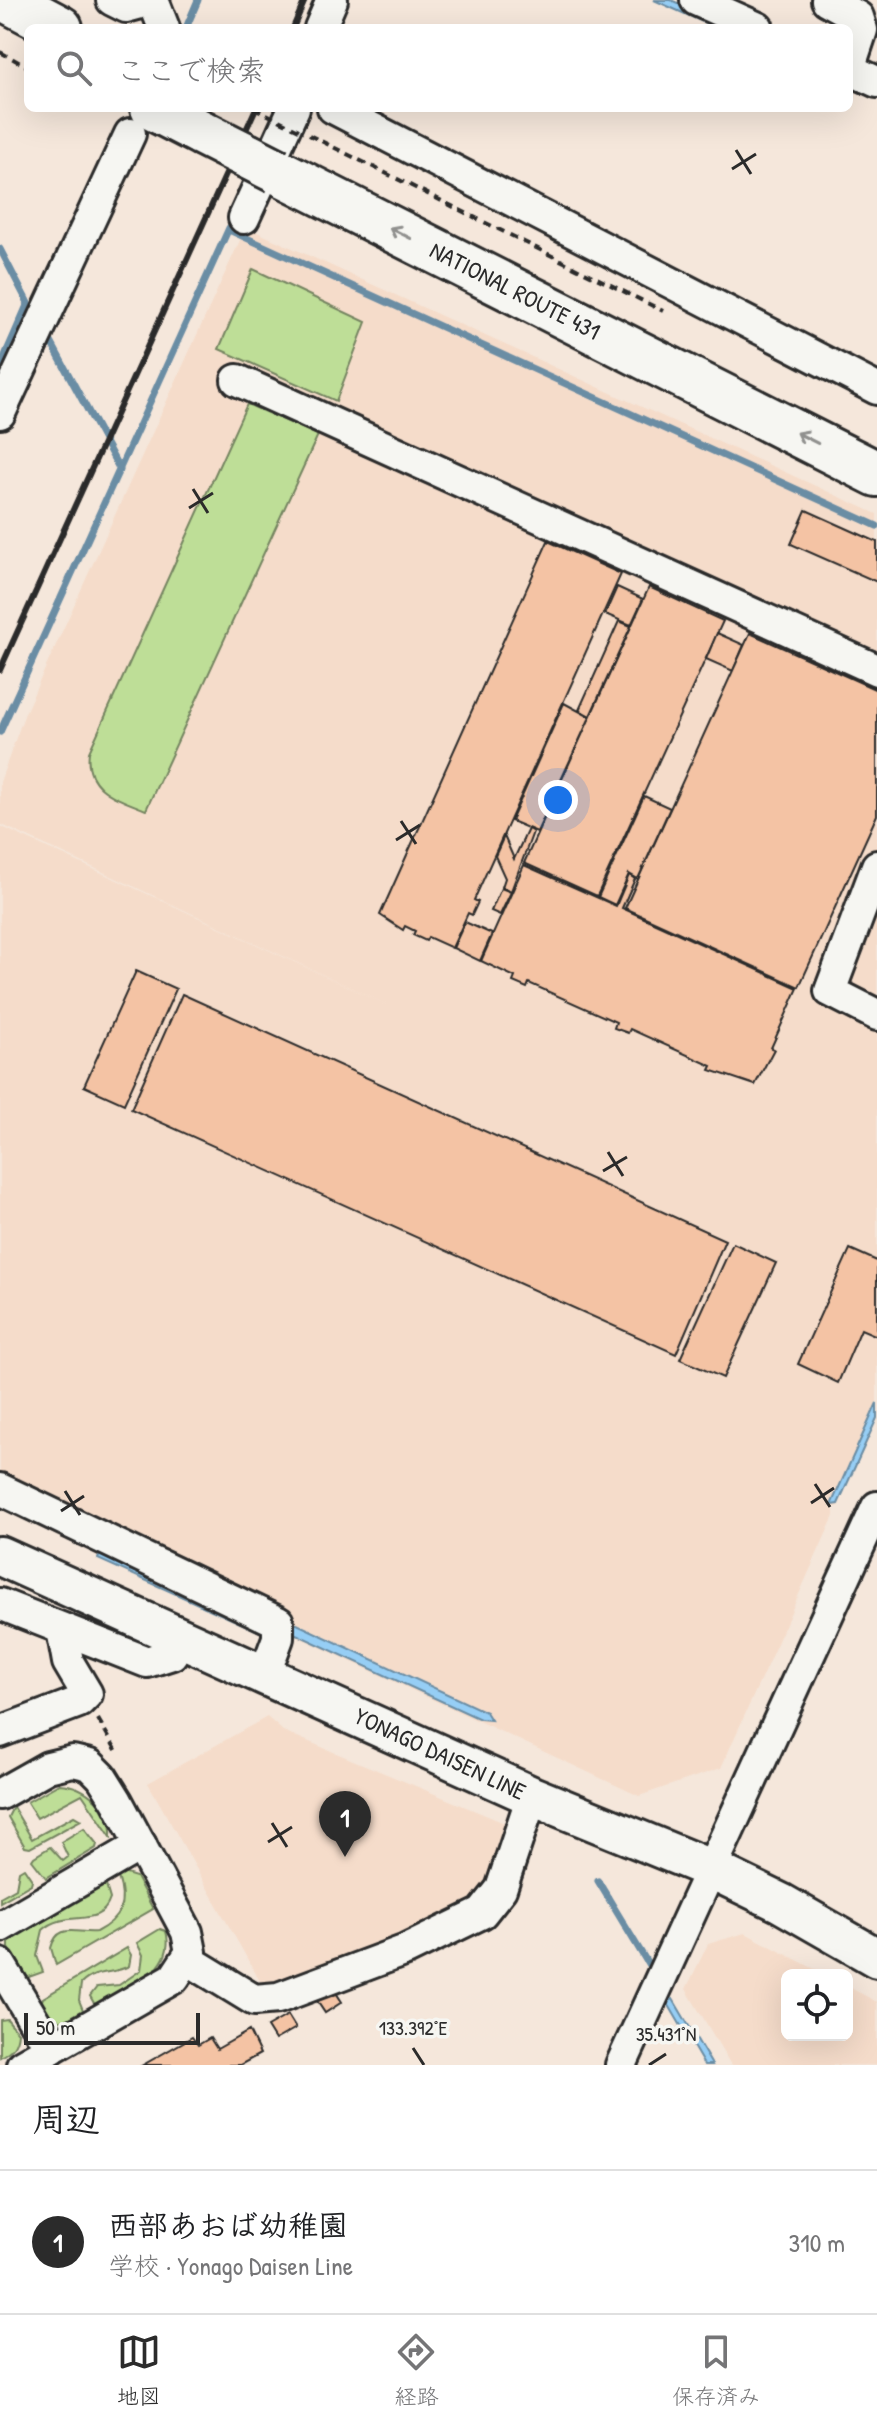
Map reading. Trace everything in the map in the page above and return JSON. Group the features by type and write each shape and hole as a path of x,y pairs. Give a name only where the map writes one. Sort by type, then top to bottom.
{"highway":[{"path":"7,0 52,24"},
{"path":"0,29 24,42"},
{"name":"NATIONAL ROUTE 431","path":"141,121 223,115 290,139 877,440"},
{"name":"NATIONAL ROUTE 431","path":"290,139 877,474"}],"main road":[{"name":"YONAGO DAISEN LINE","path":"0,1556 532,1796 713,1870 781,1903 877,1958"}],"street":[{"path":"112,0 126,7 152,0 162,24"},
{"path":"322,24 332,0"},
{"path":"696,0 749,24"},
{"path":"827,0 858,17 868,18 853,57"},
{"path":"853,71 877,82"},
{"path":"341,112 877,389"},
{"path":"0,413 141,121"},
{"path":"244,218 290,139"},
{"path":"237,380 877,670"},
{"path":"877,866 830,991 877,1015"},
{"path":"0,1489 278,1630 265,1673"},
{"path":"621,2065 877,1507"},
{"path":"0,1604 147,1662 172,1654 179,1635"},
{"path":"0,1732 79,1702 85,1696 68,1662 62,1629"},
{"path":"0,1794 48,1767 73,1761 90,1765 102,1777 141,1845 187,1932 191,1952 174,1978 22,2065"},
{"path":"187,1959 254,2000 278,1998 406,1950 482,1913 501,1889 532,1796"},
{"path":"0,1927 141,1845"},
{"path":"0,1964 51,2049"}],"path":[{"path":"0,52 24,65"},
{"path":"223,115 290,139 671,315"},
{"path":"85,1696 123,1762"}],"shaded area":[{"path":"246,227 877,514 877,1421 838,1506 834,1508 834,1516 721,1768 639,1796 292,1634 293,1621 125,1544 0,1479 0,826 392,1007 0,824 0,782 25,713"},
{"path":"267,1717 283,1731 507,1824 510,1832 483,1894 462,1911 283,1987 265,1990 148,1783"},
{"path":"745,1933 814,1969 781,1969 781,2041 853,2041 853,1989 877,2002 877,2065 731,2065 686,1989 708,1944"}],"green space":[{"path":"253,269 366,322 336,401 219,349"},
{"path":"247,404 318,435 146,810 114,796 97,784 89,765 89,752"},
{"path":"59,1784 79,1789 96,1800 108,1817 111,1837 82,1794 37,1818 27,1802"},
{"path":"13,1807 32,1839 74,1816 81,1820 30,1848 25,1847 8,1817"},
{"path":"84,1828 97,1844 96,1848 46,1878 32,1860 34,1857 50,1847 63,1861 68,1857 61,1842"},
{"path":"24,1868 32,1880 31,1884 0,1902 0,1897 16,1888 19,1871"},
{"path":"123,1873 136,1877 153,1909 56,1965 51,1948 58,1935 69,1931 96,1932 116,1916 122,1903 118,1877"},
{"path":"105,1882 110,1899 99,1914 62,1920 43,1930 37,1956 43,1972 26,1978 9,1948 9,1938"},
{"path":"160,1929 166,1931 168,1946 158,1967 95,2005 90,1996 97,1987 119,1985 141,1970 143,1955 137,1943"},
{"path":"127,1948 131,1955 129,1966 92,1976 81,1984 79,2000 83,2010 64,2021 51,2018 41,2003 43,1998"},
{"path":"7,2019 18,2032 13,2048 0,2057 0,2020"}],"water":[{"path":"654,0 671,0 724,24 707,24"},
{"path":"877,1403 877,1418 838,1504 831,1505"},
{"path":"101,1551 267,1627 295,1623 486,1712 491,1720 480,1719 294,1633 269,1636 98,1559"},
{"path":"673,1999 712,2065 704,2065 667,2002"}],"building":[{"path":"806,510 877,542 877,582 791,544"},
{"path":"548,541 621,574 474,900 478,902 472,915 468,913 452,948 428,937 426,941 413,935 415,931 405,926 403,930 380,915"},
{"path":"617,587 643,599 631,625 605,614"},
{"path":"649,587 723,621 597,896 524,863"},
{"path":"619,621 631,626 590,716 579,710"},
{"path":"717,633 744,645 733,671 706,659"},
{"path":"750,633 877,690 877,815 799,987 625,908"},
{"path":"564,703 590,717 537,832 511,821"},
{"path":"644,796 670,808 638,879 629,874 615,905 598,897"},
{"path":"528,829 533,832 511,891 502,887 505,878 495,856 504,836 514,859"},
{"path":"524,865 616,906 629,875 635,879 622,908 798,988 771,1048 774,1049 755,1085 710,1070 712,1066 630,1029 628,1033 614,1028 616,1022 529,983 527,988 513,982 515,977 481,961"},
{"path":"501,888 511,892 500,915 491,911"},
{"path":"465,922 492,934 480,961 453,948"},
{"path":"136,971 176,989 124,1104 84,1086"},
{"path":"182,994 725,1240 676,1354 131,1109"},
{"path":"733,1243 776,1263 723,1378 680,1359"},
{"path":"850,1249 877,1261 877,1336 861,1329 838,1383 798,1364"},
{"path":"335,1991 342,2002 325,2013 317,2001"},
{"path":"288,2015 296,2028 275,2040 267,2027"},
{"path":"249,2031 260,2054 240,2065 143,2065 192,2037 198,2045 210,2038 217,2049"}],"waterway":[{"path":"188,24 198,0"},
{"path":"0,732 229,228"},
{"path":"229,230 877,526"},
{"path":"0,249 28,303 0,367"},
{"path":"45,341 47,338 51,342 120,470"},
{"path":"598,1881 653,1972"}],"railway":[{"path":"295,24 305,0"},
{"path":"0,670 254,112"}],"place":[{"name":"西部あおば幼稚園","path":"345,1857"}]}
